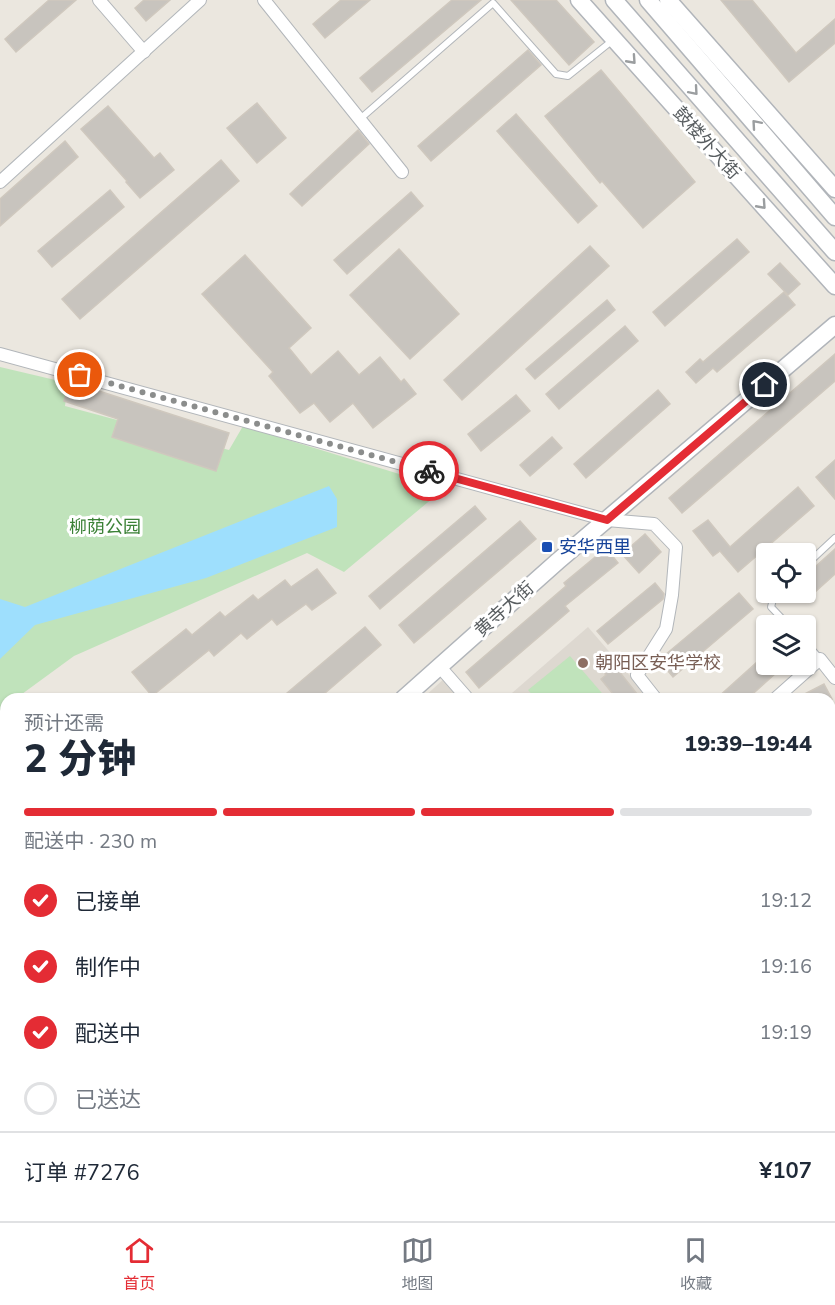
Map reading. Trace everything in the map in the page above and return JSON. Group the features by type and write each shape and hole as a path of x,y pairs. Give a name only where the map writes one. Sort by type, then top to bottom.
{"street":[{"path":"99,0 144,52"},
{"path":"0,182 201,0"},
{"path":"264,0 402,172"},
{"name":"鼓楼外大街","path":"579,0 835,286"},
{"name":"鼓楼外大街","path":"614,0 835,252"},
{"path":"648,0 835,217"},
{"path":"668,0 835,189"},
{"name":"黄寺大街","path":"410,693 558,561 835,325"},
{"path":"0,354 607,520 654,524 676,547 672,595 666,629 637,675 651,693"},
{"path":"782,693 820,659 835,678"},
{"path":"440,667 463,693"}],"lane":[{"path":"360,119 494,3 556,74 568,76 614,40"},
{"path":"816,556 835,538"},
{"path":"772,603 771,607 779,615"},
{"path":"816,654 820,659"}],"shaded area":[{"name":"朝阳区安华学校","path":"588,627 645,693 512,693"},
{"path":"446,677 460,693 429,693"}],"green space":[{"name":"柳荫公园","path":"0,367 68,383 65,406 229,450 243,426 445,488 344,572 307,553 74,656 23,693 0,693"},
{"path":"570,656 602,693 531,693 528,690"}],"water":[{"path":"329,486 337,499 337,527 206,578 35,625 0,659 0,599 25,607"}],"building":[{"path":"49,0 76,0 16,52 5,39"},
{"path":"144,0 170,0 146,21 135,8"},
{"path":"341,0 370,0 325,38 313,24"},
{"path":"452,0 481,0 372,92 360,78"},
{"path":"511,0 556,0 594,42 569,65"},
{"path":"721,0 752,0 796,53 835,19 835,43 789,82"},
{"path":"528,50 541,65 431,161 418,146"},
{"path":"601,70 695,182 643,228 602,181 600,183 545,116"},
{"path":"257,103 286,138 257,163 227,128"},
{"path":"108,106 154,158 160,153 174,170 140,198 81,129"},
{"path":"516,114 597,206 578,223 497,131"},
{"path":"358,130 369,144 302,206 290,194"},
{"path":"65,141 78,157 0,226 0,199"},
{"path":"221,160 239,181 80,319 62,299"},
{"path":"110,190 124,207 52,267 38,251"},
{"path":"411,192 423,206 347,274 334,260"},
{"path":"737,239 749,252 665,326 653,312"},
{"path":"590,246 609,266 462,400 444,380"},
{"path":"399,249 459,314 410,359 350,295"},
{"path":"245,255 311,328 289,348 311,375 338,351 359,375 380,357 401,382 404,379 416,394 373,428 353,403 330,422 314,403 300,413 269,376 273,372 202,294"},
{"path":"780,263 800,284 788,295 768,274"},
{"path":"784,292 795,305 717,372 713,368 696,383 686,372 700,359 703,362"},
{"path":"607,300 615,310 535,379 526,369"},
{"path":"625,326 638,341 559,409 546,394"},
{"path":"835,354 835,381 682,513 669,498"},
{"path":"71,382 229,433 216,471 112,437 118,419 64,401"},
{"path":"658,390 670,404 586,478 574,464"},
{"path":"516,395 530,411 481,451 468,434"},
{"path":"552,437 562,448 530,476 520,465"},
{"path":"835,460 835,499 816,477"},
{"path":"798,487 814,506 771,543 756,543 756,556 738,572 720,551 713,556 693,531 708,520 730,547"},
{"path":"475,506 486,519 380,609 369,596"},
{"path":"520,521 536,539 414,643 399,625"},
{"path":"645,534 661,552 639,573 622,554"},
{"path":"606,548 618,563 565,606 569,611 479,688 466,672 566,586 564,583"},
{"path":"835,549 835,574 816,591 816,566"},
{"path":"317,569 336,593 312,610 306,604 277,625 272,619 247,639 241,633 214,656 209,650 156,693 150,693 132,672 186,629 192,635 220,612 225,617 253,595 258,600 285,580 291,587"},
{"path":"655,583 664,594 663,599 608,644 597,631"},
{"path":"739,593 753,609 673,677 659,660"},
{"path":"365,627 381,645 325,693 287,693"},
{"path":"608,656 636,693 612,693 601,679 606,675 598,666"},
{"path":"756,663 756,675 774,675 754,693 723,693"},
{"path":"824,684 829,693 807,693"}],"way so far":[{"path":"80,375 429,471"}],"place":[{"name":"安华西里","path":"547,547"},
{"name":"朝阳区安华学校","path":"583,663"}],"route":[{"path":"429,471 607,520 765,385"}]}
